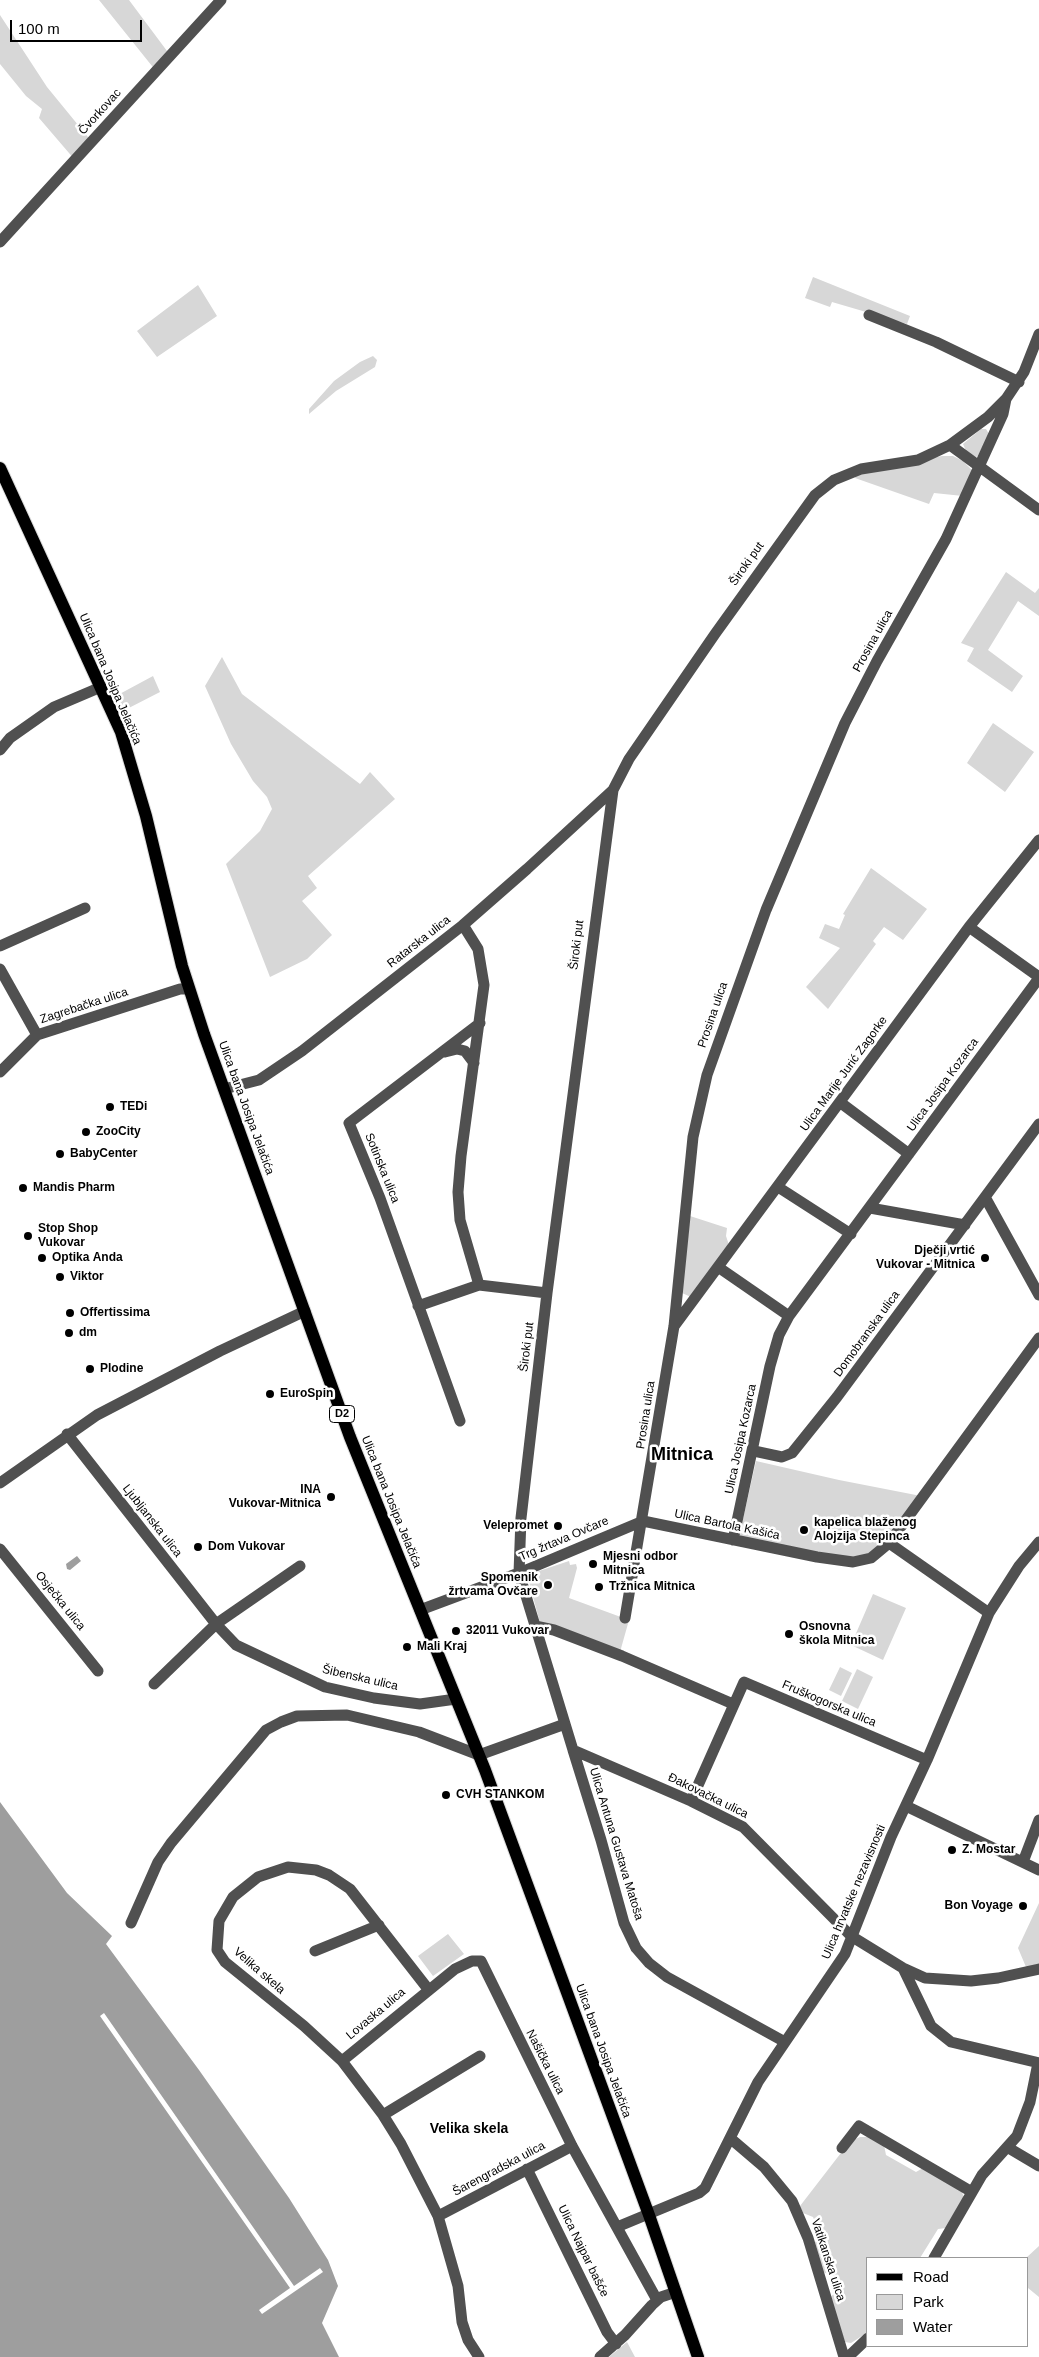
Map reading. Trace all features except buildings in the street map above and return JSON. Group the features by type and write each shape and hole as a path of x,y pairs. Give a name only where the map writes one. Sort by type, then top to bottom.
{"main road":[{"name":"Ulica bana Josipa Jelačića","path":"0,468 120,732 138,786 176,946 224,1089 350,1437 479,1755 649,2215 698,2357"}],"street":[{"name":"Čvorkovac","path":"0,242 221,0"},
{"path":"869,315 929,339 1019,382"},
{"path":"1006,399 1019,382 1039,334"},
{"name":"Široki put","path":"518,1573 521,1518 547,1293 612,790 629,759 661,712 770,554 815,495 834,480 861,469 918,460 950,445 988,417 1006,399"},
{"name":"Prosina ulica","path":"625,1618 643,1521 674,1326 694,1136 699,1105 707,1075 766,910 845,723 877,661 946,539 980,468 1003,414 1006,399"},
{"path":"950,445 1039,510"},
{"path":"0,750 10,738 54,707 101,687"},
{"name":"Ratarska ulica","path":"224,1089 259,1080 276,1070 463,925 612,790"},
{"name":"Ulica Marije Jurić Zagorke","path":"674,1326 841,1104 969,927 1039,840"},
{"path":"0,946 85,908"},
{"path":"463,925 478,949 484,985 461,1156 458,1206 467,1249 479,1285"},
{"path":"969,927 1039,978"},
{"path":"0,969 37,1035"},
{"name":"Ulica Josipa Kozarca","path":"733,1540 754,1451 770,1366 779,1336 789,1316 1039,978"},
{"name":"Zagrebačka ulica","path":"0,1072 37,1035 180,989 189,989"},
{"name":"Sotinska ulica","path":"460,1421 380,1198 349,1123 480,1023"},
{"path":"443,1052 457,1049 464,1051 474,1063"},
{"path":"841,1104 909,1154"},
{"name":"Domobranska ulica","path":"754,1451 782,1458 792,1453 837,1398 1039,1124"},
{"path":"778,1187 851,1234"},
{"path":"985,1198 1039,1295"},
{"path":"870,1208 965,1225"},
{"path":"718,1267 789,1316"},
{"path":"418,1306 479,1285 547,1293"},
{"path":"0,1483 67,1434 121,1402 305,1311"},
{"name":"Ulica Bartola Kašića","path":"643,1521 808,1556 853,1562 872,1558 889,1543 1039,1338"},
{"name":"Ljubljanska ulica","path":"67,1434 216,1624"},
{"name":"Trg žrtava Ovčare","path":"535,1626 518,1573 643,1521"},
{"name":"Ulica hrvatske nezavisnosti","path":"649,2215 699,2193 705,2188 758,2082 835,1972 845,1954 891,1837 927,1760 988,1613 1019,1566 1039,1542"},
{"path":"889,1543 988,1613"},
{"name":"Osječka ulica","path":"0,1549 98,1671"},
{"path":"154,1684 216,1624 300,1566"},
{"path":"420,1610 518,1573"},
{"name":"Šibenska ulica","path":"216,1624 236,1645 326,1687 374,1698 420,1704 456,1699"},
{"path":"573,1750 535,1626 554,1630 622,1656 733,1704"},
{"name":"Fruškogorska ulica","path":"691,1801 744,1682 927,1760"},
{"path":"131,1923 148,1881 171,1842 266,1730 281,1722 297,1716 347,1715 419,1732 479,1755 565,1724"},
{"name":"Đakovačka ulica","path":"573,1750 691,1801 743,1827 851,1936 903,1968 925,1978 971,1981 998,1978 1039,1969"},
{"name":"Ulica Antuna Gustava Matoša","path":"573,1750 624,1923 636,1948 649,1963 668,1977 785,2042"},
{"path":"906,1806 1039,1870"},
{"path":"1023,1862 1039,1820"},
{"name":"Velika skela","path":"428,1989 350,1889 329,1875 316,1870 288,1867 258,1877 233,1897 219,1921 217,1950 225,1962 304,2026 342,2061 383,2115 438,2216 458,2286 462,2322 468,2340 479,2357"},
{"path":"315,1951 379,1925"},
{"name":"Našička ulica","path":"428,1989 464,1964 481,1961 572,2146 657,2300"},
{"path":"903,1968 931,2026 939,2034 951,2042 1038,2063 1030,2102 1018,2136 982,2174 935,2257"},
{"name":"Lovaska ulica","path":"342,2061 428,1989"},
{"path":"383,2115 480,2056"},
{"path":"842,2148 859,2126 972,2192"},
{"name":"Vatikanska ulica","path":"730,2138 764,2167 792,2201 808,2238 844,2357"},
{"name":"Šarengradska ulica","path":"438,2216 572,2146"},
{"path":"1007,2147 1039,2166"},
{"name":"Ulica Najpar bašće","path":"528,2169 607,2332 616,2344"},
{"path":"617,2227 649,2215"},
{"path":"600,2357 616,2344 657,2300 676,2292"},
{"path":"848,2357 866,2340"}],"green space":[{"path":"99,0 129,0 170,55 156,71"},
{"path":"0,15 47,87 92,142 75,160 39,118 42,109 26,96 0,64"},
{"path":"813,277 910,316 907,324 832,302 830,307 805,298"},
{"path":"198,285 217,316 157,357 137,331"},
{"path":"373,356 377,360 375,367 336,391 309,414 309,409 334,381 360,362"},
{"path":"981,429 986,429 989,434 976,457 967,453 963,444"},
{"path":"942,456 953,456 963,461 972,470 963,496 934,493 929,504 855,478 857,473"},
{"path":"1006,572 1035,593 1039,588 1039,616 1018,601 988,650 1023,676 1012,692 967,661 974,648 961,643"},
{"path":"222,657 242,694 360,784 370,772 395,799 308,876 317,888 302,901 332,935 307,959 270,977 226,864 260,831 272,809 267,797 253,781 231,744 205,686"},
{"path":"153,676 160,692 121,712 114,697"},
{"path":"993,723 1034,752 1005,792 967,763"},
{"path":"871,868 927,909 903,940 884,927 873,941 876,944 828,1009 806,987 840,948 819,938 825,924 839,929 845,915 843,914"},
{"path":"690,1216 727,1228 726,1236 729,1245 691,1297 682,1293"},
{"path":"756,1461 921,1496 880,1549 852,1560 739,1537"},
{"path":"569,1561 570,1565 576,1564 577,1568 569,1598 629,1620 620,1652 540,1623 528,1578 530,1574"},
{"path":"873,1594 906,1608 883,1660 851,1645"},
{"path":"840,1667 852,1673 841,1696 829,1690"},
{"path":"857,1669 873,1677 858,1709 842,1701"},
{"path":"1039,1903 1039,1964 1026,1967 1018,1948"},
{"path":"448,1934 464,1954 433,1976 418,1956"},
{"path":"860,2137 868,2137 884,2145 886,2155 916,2172 923,2168 961,2189 964,2198 946,2228 938,2229 921,2257 866,2257 866,2333 851,2343 845,2342 830,2298 836,2291 832,2274 825,2273 822,2270 815,2242 821,2236 813,2217 803,2213 800,2206 853,2140"},
{"path":"1039,2246 1039,2297 1029,2289 1029,2257 1027,2257"},
{"path":"627,2342 635,2357 609,2357"}],"water":[{"path":"77,1556 81,1561 70,1570 67,1569 66,1564"},
{"path":"0,1802 67,1893 112,1936 106,1944 199,2070 289,2198 328,2260 338,2286 322,2323 339,2357 0,2357"}],"pier":[{"path":"104,2013 294,2286 320,2268 323,2272 262,2314 259,2310 290,2288 100,2016"}],"place":[{"name":"TEDi","path":"110,1107"},
{"name":"ZooCity","path":"86,1132"},
{"name":"BabyCenter","path":"60,1154"},
{"name":"Mandis Pharm","path":"23,1188"},
{"name":"Stop Shop Vukovar","path":"28,1236"},
{"name":"Optika Anda","path":"42,1258"},
{"name":"Dječji vrtić Vukovar - Mitnica","path":"985,1258"},
{"name":"Viktor","path":"60,1277"},
{"name":"Offertissima","path":"70,1313"},
{"name":"dm","path":"69,1333"},
{"name":"Plodine","path":"90,1369"},
{"name":"EuroSpin","path":"270,1394"},
{"name":"INA Vukovar-Mitnica","path":"331,1497"},
{"name":"Velepromet","path":"558,1526"},
{"name":"kapelica blaženog Alojzija Stepinca","path":"804,1530"},
{"name":"Dom Vukovar","path":"198,1547"},
{"name":"Mjesni odbor Mitnica","path":"593,1564"},
{"name":"Spomenik žrtvama Ovčare","path":"548,1585"},
{"name":"Tržnica Mitnica","path":"599,1587"},
{"name":"32011 Vukovar","path":"456,1631"},
{"name":"Osnovna škola Mitnica","path":"789,1634"},
{"name":"Mali Kraj","path":"407,1647"},
{"name":"CVH STANKOM","path":"446,1795"},
{"name":"Z. Mostar","path":"952,1850"},
{"name":"Bon Voyage","path":"1023,1906"}],"district":[{"name":"Mitnica","path":"682,1455"},
{"name":"Velika skela","path":"469,2129"}]}
